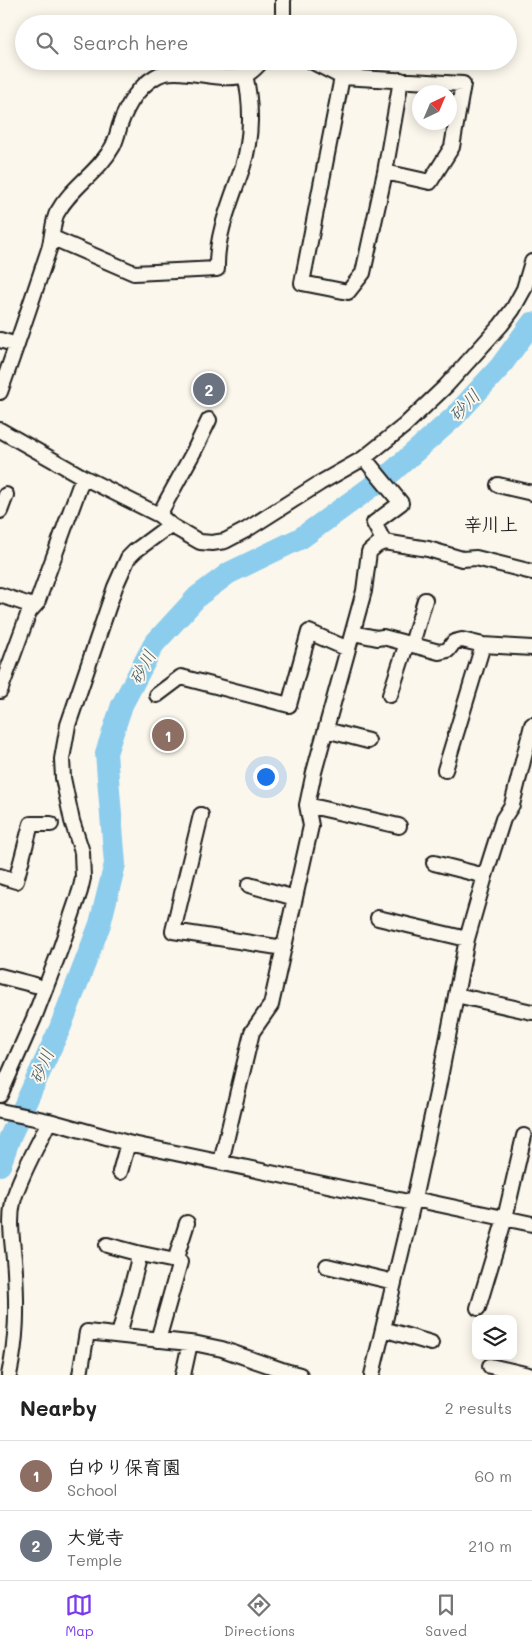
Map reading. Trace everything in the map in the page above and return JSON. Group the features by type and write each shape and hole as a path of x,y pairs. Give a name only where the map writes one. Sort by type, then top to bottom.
{"street":[{"path":"0,392 18,345 53,238 56,214 65,201 98,168 113,146 130,101 143,85 158,75 177,72 216,77 245,75 251,70"},
{"path":"328,70 342,77 463,84 452,147 430,182 385,172"},
{"path":"53,238 134,273 217,269 219,242 226,213 247,149 250,111 249,91 245,75"},
{"path":"342,77 302,283 348,292 363,272 385,172 401,80"},
{"path":"0,430 83,477 159,515 172,526 200,542 225,541 254,526 320,483 364,458 404,426 446,386 500,325 524,289 532,262"},
{"path":"0,340 18,345"},
{"path":"159,515 194,452 209,420"},
{"path":"364,458 401,503 374,523 384,542"},
{"path":"0,691 30,612 33,606 37,604 83,477"},
{"path":"498,485 532,493"},
{"path":"0,511 6,495"},
{"path":"0,1095 41,1001 80,892 83,878 82,852 72,821 63,778 62,759 68,726 115,587 128,558 148,541 172,526"},
{"path":"222,1162 252,1032 271,1005 311,826 307,805 314,772 364,591 369,552 384,542 428,549 462,559 476,558 532,572"},
{"path":"0,595 33,606"},
{"path":"390,695 425,600"},
{"path":"157,695 181,677 289,705 309,632 348,649"},
{"path":"353,633 377,638 383,637 439,652 448,650 454,642 462,640 483,644 532,648"},
{"path":"445,770 483,644"},
{"path":"372,1375 413,1201 467,939 503,819 512,805 532,725"},
{"path":"326,730 368,741"},
{"path":"307,805 399,826"},
{"path":"201,815 173,931 284,948"},
{"path":"0,876 16,881 31,824 51,824"},
{"path":"434,863 485,876"},
{"path":"249,885 295,898"},
{"path":"378,918 467,939"},
{"path":"0,976 35,985"},
{"path":"456,995 532,1012"},
{"path":"0,1111 128,1143 532,1224"},
{"path":"9,1375 17,1327 11,1218 13,1203 46,1121"},
{"path":"478,1308 505,1218 524,1136"},
{"path":"120,1172 128,1143"},
{"path":"175,1261 187,1223"},
{"path":"107,1244 180,1262 158,1340"},
{"path":"119,1335 138,1262 137,1252"},
{"path":"327,1266 394,1282"},
{"path":"382,1330 432,1343"},
{"path":"80,1375 87,1332 190,1343 222,1349 300,1375"},
{"path":"183,1375 190,1343"},
{"path":"490,1366 529,1375"}],"waterway":[{"name":"砂川","path":"0,1165 10,1137 60,1028 100,924 115,864 106,753 122,705 154,644 198,596 229,573 301,538 392,472 454,417 500,367 532,323"}],"place":[{"name":"大覚寺","path":"209,389"},
{"name":"白ゆり保育園","path":"168,735"}],"district":[{"name":"辛川上","path":"491,524"}]}
